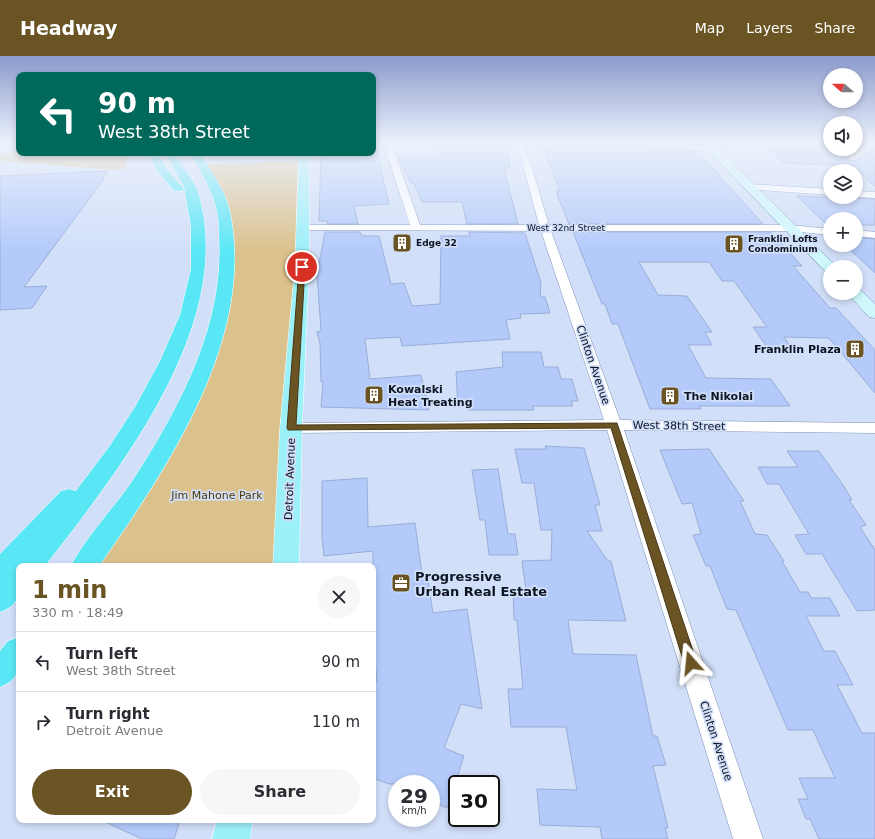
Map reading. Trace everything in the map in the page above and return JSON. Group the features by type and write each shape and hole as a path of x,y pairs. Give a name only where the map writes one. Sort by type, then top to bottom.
{"highway":[{"path":"170,179 195,210"},
{"path":"32,563 77,506 125,438 160,379 186,318 193,294 199,252 198,227 195,210 190,186 185,179"},
{"path":"200,179 213,188"},
{"path":"86,563 126,506 159,454 192,392 213,341 226,289 229,257 224,213 208,179"},
{"path":"0,571 125,438"},
{"path":"0,601 16,582"},
{"path":"0,673 16,654"}],"main road":[{"name":"Detroit Avenue","path":"286,563 292,428 302,267 304,179"},
{"path":"231,839 234,823"}],"street":[{"path":"398,179 416,228"},
{"name":"Clinton Avenue","path":"531,179 545,228 614,425 748,839"},
{"path":"741,179 823,261"},
{"path":"749,187 823,192"},
{"path":"863,194 875,195"},
{"name":"West 32nd Street","path":"303,228 790,228 823,231"},
{"path":"863,234 875,235"},
{"path":"862,300 875,313"},
{"name":"West 38th Street","path":"292,428 614,425 875,428"}],"green space":[{"name":"Jim Mahone Park","path":"206,179 303,179 286,563 86,563 200,374 228,237"}],"building":[{"path":"0,179 104,179 24,287 47,286 32,308 0,310"},
{"path":"320,179 383,179 389,204 354,206 358,224 327,224 328,221 319,221"},
{"path":"409,179 507,179 518,224 467,224 462,202 422,202 414,183 411,183"},
{"path":"555,179 722,179 763,224 569,224 558,197 557,190 560,191"},
{"path":"867,179 875,179 875,187"},
{"path":"797,196 823,197 823,204 863,204 863,199 875,199 875,225 863,225 863,212 823,212 823,221"},
{"path":"325,232 360,232 362,236 379,236 391,284 404,283 412,306 440,304 441,236 470,236 469,232 525,233 541,283 540,297 545,297 550,313 520,314 521,318 506,320 510,339 402,346 400,337 365,339 370,379 421,375 429,410 321,407 323,382 321,382 320,343 317,332 321,331 317,274"},
{"path":"573,232 771,232 802,266 793,266 830,308 836,308 875,350 875,393 829,338 784,337 791,347 767,347 753,327 767,327 734,281 722,281 709,262 639,262 658,295 687,296 712,332 705,332 712,345 688,345 706,378 771,379 790,406 699,406 701,409 650,409 618,324 612,324 605,304 602,304"},
{"path":"863,238 875,239 875,273 863,262 863,260 852,252 863,252"},
{"path":"502,352 541,352 544,367 558,367 561,379 572,379 578,401 571,401 573,406 533,406 534,410 468,410 468,406 458,406 456,372 503,367"},
{"path":"545,446 584,448 600,505 595,505 602,531 587,531 608,561 611,561 626,621 568,620 573,654 636,655 653,736 657,736 666,765 653,766 668,828 665,828 668,839 602,839 600,827 540,825 537,789 577,790 566,727 511,727 508,689 523,689 517,620 514,620 513,590 526,591 522,561 551,560 552,530 541,530 534,483 522,483 515,449 546,449"},
{"path":"709,449 744,501 740,501 755,534 767,535 784,561 782,561 800,592 808,592 811,598 830,598 840,616 806,616 824,651 835,651 853,685 837,685 862,733 875,733 875,839 819,839 810,819 806,819 798,799 808,799 799,778 835,778 813,730 788,730 736,610 727,609 710,566 706,566 693,535 701,534 692,503 682,504 660,450"},
{"path":"787,451 819,451 843,485 852,500 849,500 866,525 860,527 875,550 875,610 857,611 822,554 806,554 795,535 809,534 779,484 767,484 758,467 798,467"},
{"path":"498,469 508,534 515,534 518,555 489,555 485,520 480,520 472,470"},
{"path":"367,478 368,527 415,523 422,574 427,574 433,613 467,609 482,709 461,704 444,748 464,756 458,775 448,775 447,808 440,805 440,775 388,775 388,784 376,779 376,563 373,563 373,551 324,556 322,539 322,481"},
{"path":"107,823 179,823 174,839 142,839"}],"place":[{"name":"Edge 32","path":"402,243"},
{"name":"Franklin Lofts Condominium","path":"734,244"},
{"name":"Franklin Plaza","path":"855,349"},
{"name":"Kowalski Heat Treating","path":"374,395"},
{"name":"The Nikolai","path":"670,396"},
{"name":"Progressive Urban Real Estate","path":"401,583"}],"route":[{"path":"302,267 292,428 614,425 691,663"}]}
